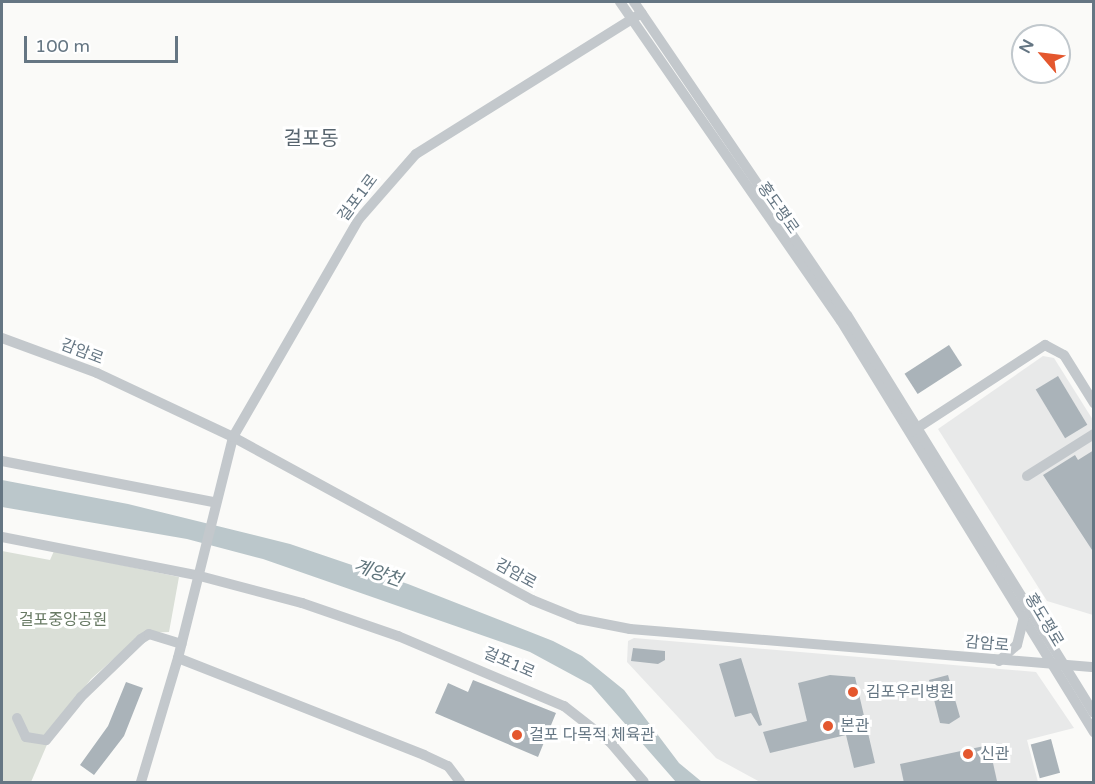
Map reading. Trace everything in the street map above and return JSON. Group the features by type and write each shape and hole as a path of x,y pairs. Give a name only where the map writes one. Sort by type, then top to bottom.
{"street":[{"name":"홍도평로","path":"620,2 637,16 847,315 912,431 1024,616 1094,712"},
{"name":"홍도평로","path":"634,2 637,16"},
{"name":"걸포1로","path":"141,783 182,644 212,505 233,436 331,262 399,170 460,126 637,16"},
{"name":"감암로","path":"2,338 97,373 233,436 532,600 579,620 630,628 999,661 1094,667"},
{"path":"912,431 1045,345 1064,355 1094,403"},
{"name":"홍도평로","path":"912,431 1059,666 1094,733"},
{"path":"1027,476 1094,434"},
{"path":"2,461 212,505"},
{"path":"2,537 197,572"},
{"name":"걸포1로","path":"197,572 365,624 541,693 600,732 644,783"},
{"path":"999,661 1017,645 1024,616"},
{"path":"16,718 26,737 46,740 81,697 148,634 182,644"},
{"path":"178,658 424,755 448,766 460,783"}],"shaded area":[{"path":"1043,356 1054,358 1093,420 1093,615 1047,601 938,429"},
{"path":"2,480 128,504 290,544 408,584 553,641 582,656 624,690 679,763 702,782 676,782 591,685 530,652 263,559 187,539 2,507"},
{"name":"김포우리병원","path":"634,638 1036,672 1074,728 1027,740 1038,782 760,782 716,758 627,662 628,641"}],"green space":[{"name":"걸포중앙공원","path":"2,551 50,560 54,551 179,577 169,632 143,633 91,679 55,726 31,782 2,782"}],"building":[{"path":"949,345 962,365 918,394 905,374"},
{"path":"1058,376 1087,425 1065,438 1036,389"},
{"path":"1094,450 1094,553 1043,475 1075,455 1078,460"},
{"path":"633,648 665,651 665,660 658,664 631,661"},
{"path":"741,658 762,725 759,726 751,713 735,717 719,664"},
{"name":"본관","path":"830,675 855,677 875,763 854,768 846,735 770,753 763,732 807,721 798,683"},
{"path":"948,675 960,717 949,724 940,723 929,680"},
{"name":"걸포 다목적 체육관","path":"473,680 556,713 538,757 435,713 448,683 468,692"},
{"path":"126,682 143,688 124,736 94,775 80,765 108,726"},
{"path":"1051,739 1060,773 1040,778 1031,744"},
{"name":"신관","path":"989,745 997,781 904,783 900,764"}],"place":[{"name":"김포우리병원","path":"853,692"},
{"name":"본관","path":"828,726"},
{"name":"걸포 다목적 체육관","path":"517,735"},
{"name":"신관","path":"968,754"}],"district":[{"name":"걸포동","path":"311,139"}],"water label":[{"name":"계양천","path":"378,573"}]}
